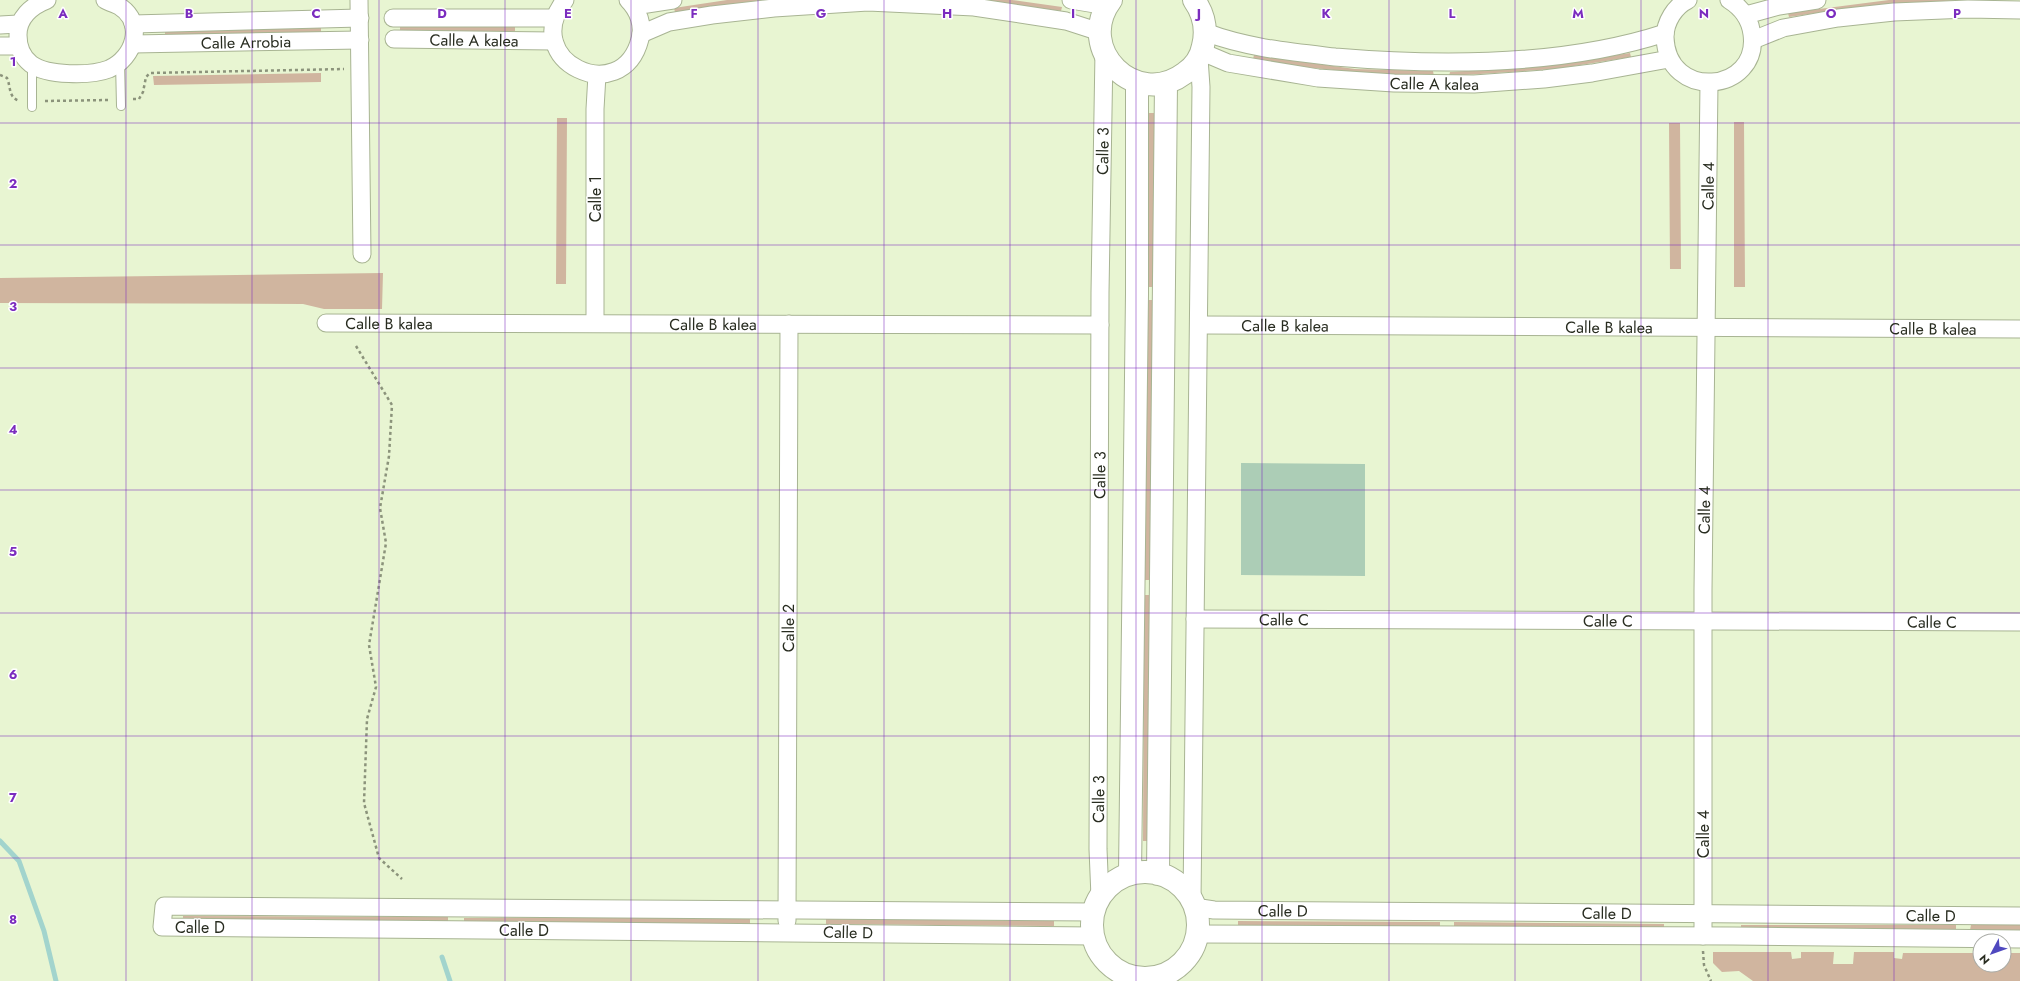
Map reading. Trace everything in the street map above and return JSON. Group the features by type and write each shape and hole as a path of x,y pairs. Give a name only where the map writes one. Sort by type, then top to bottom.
{"street":[{"path":"47,0 28,5 18,24 18,46 32,64 56,72 73,74 96,73 109,69 120,62 127,55 133,44 135,36 133,24 115,2"},
{"path":"359,0 362,254"},
{"path":"565,0 554,18 554,41 560,54 570,65 583,72 597,75 610,73 622,67 632,58 638,47 641,34 640,20 631,3 673,0"},
{"path":"1071,0 1109,3 1102,18 1102,42 1112,65 1123,76 1137,83 1151,85 1166,84 1179,78 1191,69 1202,47"},
{"path":"1193,904 1183,889 1172,880 1158,874 1144,872 1130,874 1118,879 1108,887 1096,904 1093,936 1098,950 1107,963 1120,972 1135,978 1167,978 1186,958 1193,947 1197,934 1197,920 1193,904 1195,619 1201,88 1204,22 1199,7 1194,0"},
{"path":"1686,0 1672,15 1665,33 1665,46 1669,59 1676,69 1686,77 1697,82 1709,83 1722,81 1740,70 1751,53 1753,40 1751,27 1746,15 1738,5 1729,0"},
{"path":"1746,15 1779,6 1817,0"},
{"path":"641,34 669,22 712,15 774,8 868,2 974,7 1066,21 1102,42"},
{"path":"1753,40 1783,28 1838,18 1894,12 1960,9 2020,10"},
{"name":"Calle Arrobia","path":"133,24 360,18"},
{"name":"Calle A kalea","path":"393,18 554,18"},
{"path":"0,25 18,24"},
{"name":"Calle A kalea","path":"1202,47 1224,39 1281,52 1390,62 1507,60 1578,53 1633,44 1665,33"},
{"name":"Calle A kalea","path":"394,39 554,41"},
{"name":"Calle Arrobia","path":"133,44 360,40"},
{"name":"Calle 3","path":"1096,904 1098,841 1102,42"},
{"path":"0,46 18,46"},
{"name":"Calle A kalea","path":"1202,47 1228,63 1318,78 1394,83 1474,84 1536,79 1592,73 1669,59"},
{"name":"Calle 1","path":"594,322 595,109 597,75"},
{"name":"Calle 3","path":"1130,874 1137,294 1137,83"},
{"name":"Calle 4","path":"1703,936 1703,621 1709,83"},
{"path":"1158,874 1162,586 1164,100 1166,84"},
{"name":"Calle B kalea","path":"326,323 594,322 1100,325"},
{"name":"Calle 2","path":"787,932 789,324"},
{"name":"Calle B kalea","path":"1199,325 1706,326 2020,329"},
{"name":"Calle C","path":"1195,619 2020,622"},
{"name":"Calle D","path":"1093,936 162,927 164,906 787,910 1096,904"},
{"name":"Calle D","path":"1193,904 1219,910 2020,916"},
{"name":"Calle D","path":"1197,934 2020,939"}],"lane":[{"path":"120,62 121,106"},
{"path":"32,64 32,106"}],"path":[{"path":"132,99 139,99 142,95 146,76 150,73 351,69"},
{"path":"0,75 7,78 10,94 15,99 23,101"},
{"path":"42,101 112,100"},
{"path":"356,346 392,405 389,456 380,508 386,543 369,645 376,687 367,719 364,803 379,858 402,879"},
{"path":"1703,936 1704,965 1711,981"}],"shaded area":[{"path":"727,0 762,0 675,12 674,8"},
{"path":"976,0 1012,0 1062,7 1061,11"},
{"path":"1889,0 1960,0 1864,6 1789,17 1788,13"},
{"path":"400,26 515,26 515,31 400,32"},
{"path":"321,28 321,33 165,35 165,30"},
{"path":"1630,53 1631,57 1555,69 1449,76 1450,72 1554,65"},
{"path":"1254,55 1355,69 1433,71 1434,76 1366,73 1321,69 1253,59"},
{"path":"321,73 321,82 154,85 153,76"},
{"path":"1148,113 1155,113 1154,287 1146,287"},
{"path":"557,118 567,118 566,284 556,284"},
{"path":"1734,122 1744,122 1745,287 1734,287"},
{"path":"1669,123 1680,123 1681,269 1670,269"},
{"path":"383,273 382,309 324,309 303,304 0,303 0,278"},
{"path":"1146,300 1155,300 1153,580 1144,580"},
{"path":"1144,595 1153,595 1152,841 1143,841"},
{"path":"183,916 448,917 448,922 183,920"},
{"path":"750,917 750,924 464,924 464,918"},
{"path":"826,919 1054,921 1054,926 826,924"},
{"path":"1238,921 1440,922 1440,927 1238,926"},
{"path":"1454,922 1664,924 1664,929 1454,927"},
{"path":"1741,925 1956,925 1956,930 1741,929"},
{"path":"1971,925 2020,925 2020,930 1970,930"},
{"path":"1713,952 1791,952 1792,959 1801,958 1801,952 1834,952 1833,964 1853,964 1854,952 1894,952 1894,958 1902,959 1903,953 1972,953 1972,973 2012,973 2012,953 2020,953 2020,981 1753,981 1739,971 1722,972 1713,963"}],"building":[{"path":"1241,463 1365,464 1365,576 1241,575"}],"waterway":[{"path":"0,841 19,861 44,931 56,981"},
{"path":"442,957 450,981"}]}
